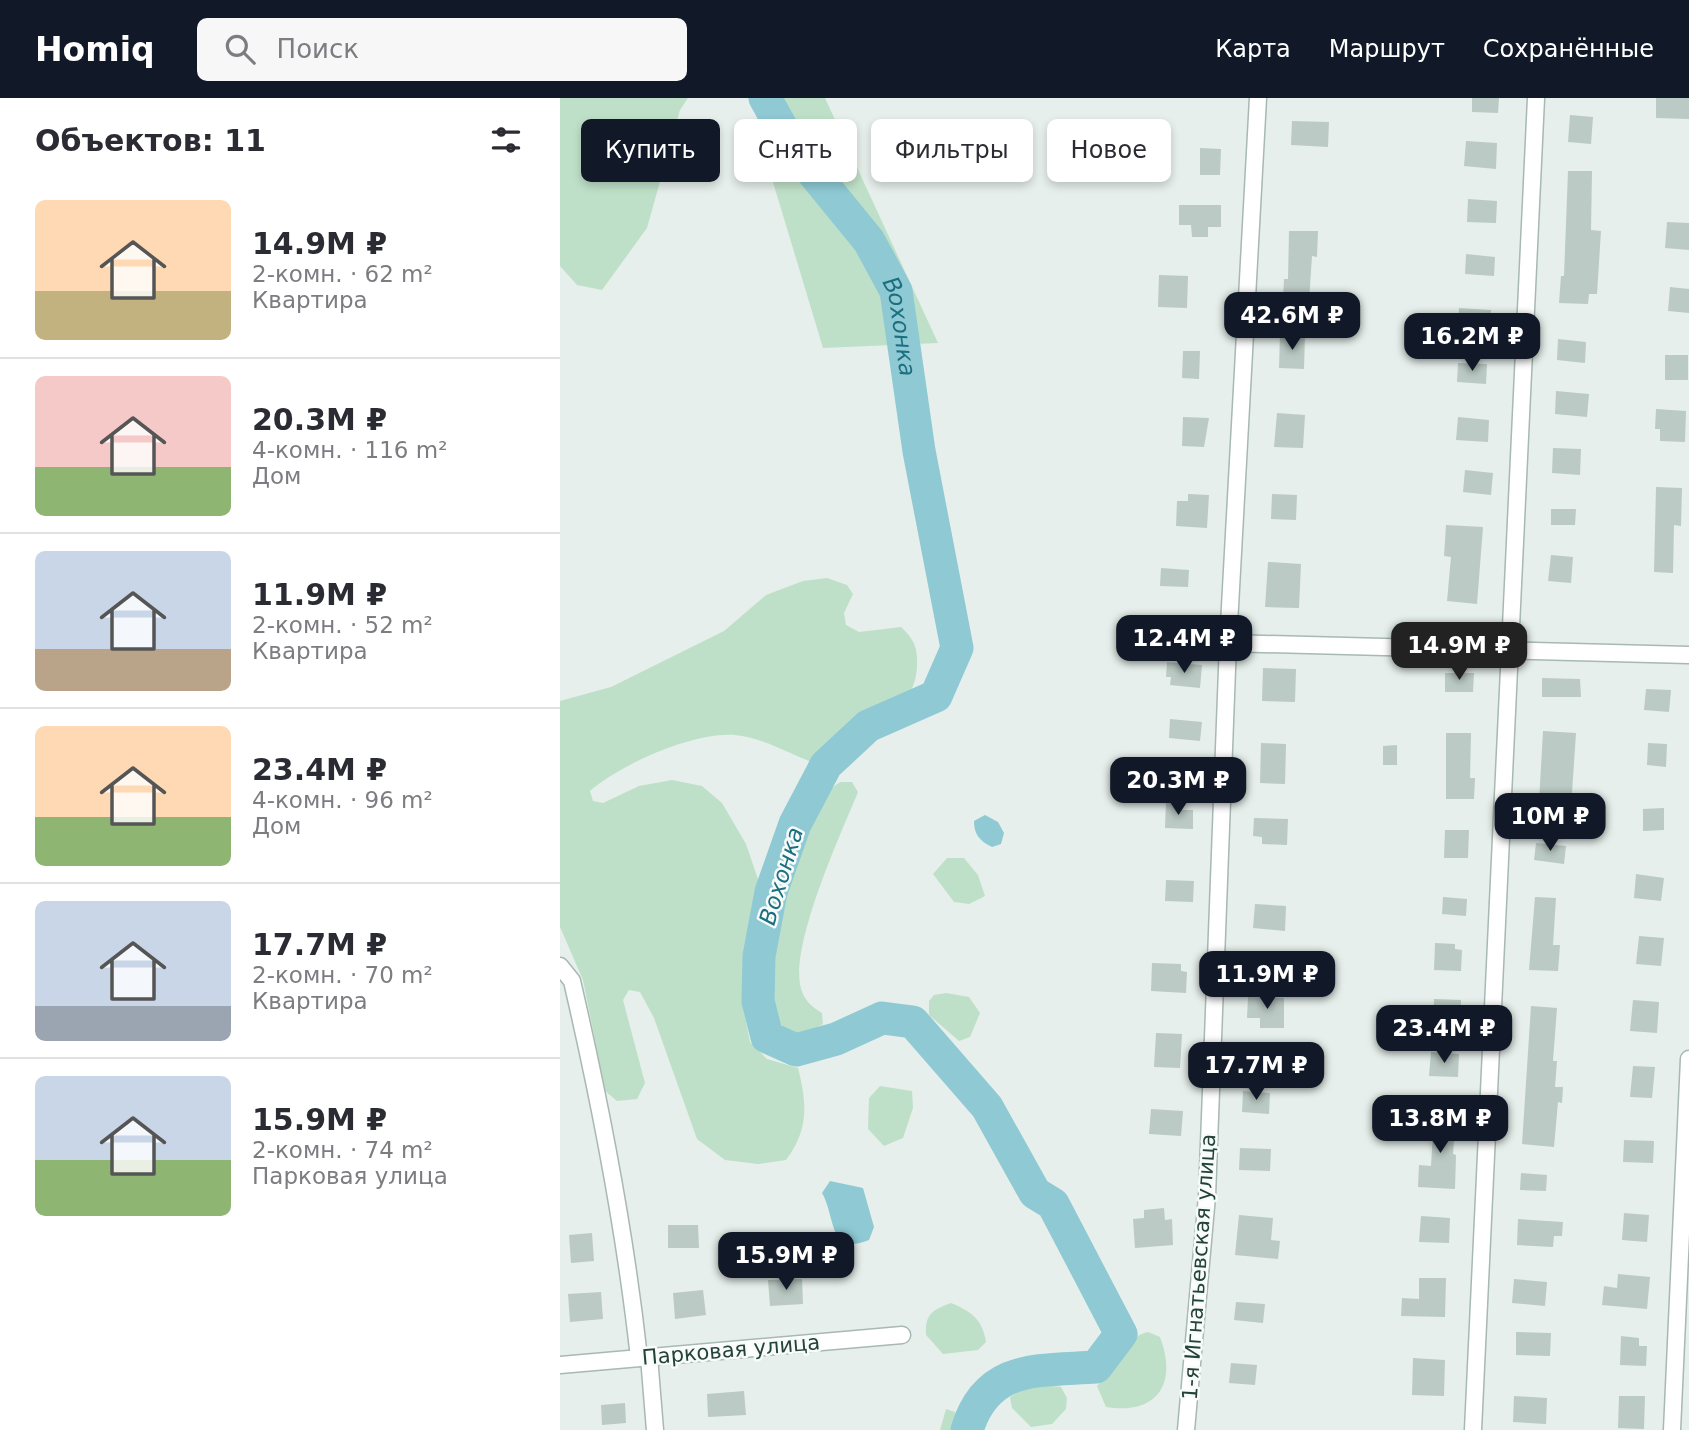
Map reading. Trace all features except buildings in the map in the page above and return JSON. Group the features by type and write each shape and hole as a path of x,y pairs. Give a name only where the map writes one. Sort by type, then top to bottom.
{"street":[{"name":"1-я Игнатьевская улица","path":"1186,1430 1207,1196 1228,643 1258,98"},
{"path":"1473,1430 1536,98"},
{"path":"1228,643 1511,648 1689,655"},
{"path":"560,966 572,981 601,1108 655,1430"},
{"path":"1672,1430 1689,1059"},
{"name":"Парковая улица","path":"560,1365 902,1335"}],"green space":[{"path":"560,98 688,98 677,119 581,119 581,182 660,182 647,228 602,290 577,285 560,266"},
{"path":"754,98 825,98 835,119 757,119"},
{"path":"857,167 938,343 823,348 773,182 857,182"},
{"path":"827,578 847,585 853,594 844,613 846,625 859,632 901,627 912,640 917,660 915,681 902,701 844,729 817,764 756,739 718,735 658,752 620,770 590,791 593,801 603,803 639,786 672,780 702,786 722,803 746,844 759,882 743,1006 750,1042 767,1059 798,1068 804,1116 799,1138 786,1160 758,1164 725,1160 697,1139 654,1018 640,992 629,990 623,1000 645,1083 637,1099 617,1101 605,1091 583,980 560,927 560,701 611,687 724,631 766,595 803,581"},
{"path":"841,782 852,782 858,792 817,894 801,952 799,976 803,994 811,1005 822,1013 823,1024 799,1038 782,1026 772,1007 772,958 787,886 799,850 812,818 827,794"},
{"path":"947,858 964,858 978,875 985,896 969,904 954,902 933,874"},
{"path":"946,993 969,997 980,1013 970,1037 959,1041 929,1015 929,1001 934,995"},
{"path":"880,1086 912,1091 913,1108 903,1138 884,1146 868,1129 869,1098"},
{"path":"951,1303 970,1313 979,1322 986,1342 978,1350 943,1354 926,1335 928,1317"},
{"path":"1148,1332 1160,1337 1165,1354 1164,1382 1159,1393 1138,1406 1106,1407 1097,1386 1132,1340"},
{"path":"1044,1385 1061,1387 1067,1398 1066,1409 1052,1424 1031,1427 1012,1408 1010,1397 1022,1390"},
{"path":"946,1409 955,1412 956,1430 940,1430"}],"water":[{"path":"985,815 998,822 1004,833 1001,844 992,847 977,834 974,821"},
{"path":"830,1181 863,1188 874,1227 869,1240 856,1244 846,1243 835,1232 822,1193"}],"waterway":[{"name":"Вохонка","path":"765,98 793,148 869,241 896,291 919,451 957,648 936,696 868,726 826,765 795,824 771,892 759,956 758,1001 767,1037 796,1050 836,1039 882,1018 913,1022 987,1107 1035,1193 1053,1204 1121,1334 1096,1367 1035,1371 1001,1382 987,1393 967,1430"}]}
